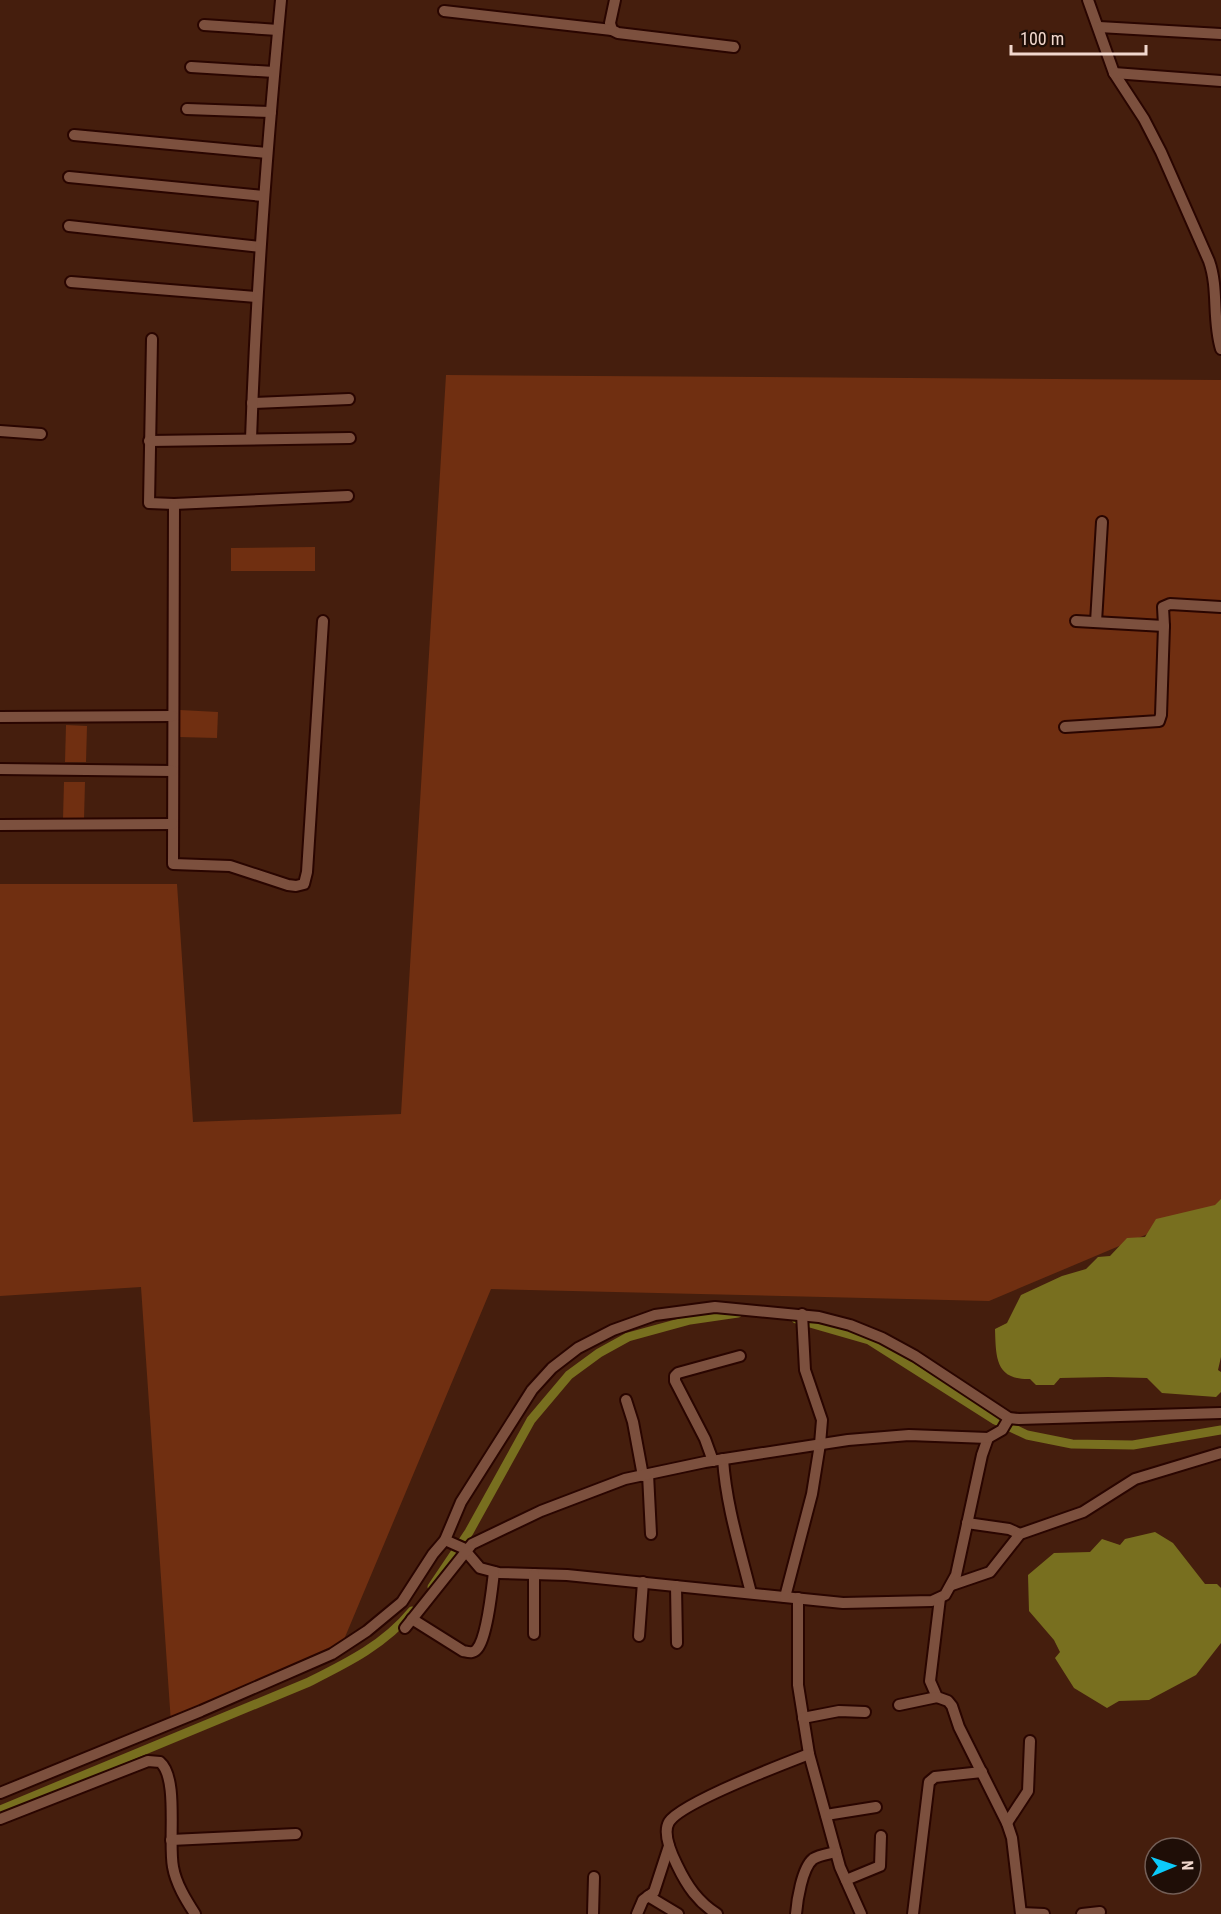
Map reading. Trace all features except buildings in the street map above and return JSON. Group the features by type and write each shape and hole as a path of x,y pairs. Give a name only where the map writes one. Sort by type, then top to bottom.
{"street":[{"path":"251,439 263,196 281,0"},
{"path":"612,30 610,23 615,0"},
{"path":"1088,0 1114,73 1151,131 1209,261 1214,276 1217,327 1221,348"},
{"path":"444,11 612,30 618,33 734,47"},
{"path":"204,25 278,30"},
{"path":"1099,27 1221,34"},
{"path":"191,67 274,72"},
{"path":"1114,73 1221,81"},
{"path":"187,109 271,112"},
{"path":"74,135 267,153"},
{"path":"69,177 263,196"},
{"path":"69,226 260,247"},
{"path":"72,282 257,297"},
{"path":"152,339 149,503 174,504 348,496"},
{"path":"252,403 349,399"},
{"path":"0,431 41,434"},
{"path":"149,441 350,438"},
{"path":"174,504 173,864 230,866 288,885 304,884 307,872 323,621"},
{"path":"1096,622 1102,522"},
{"path":"1065,727 1159,721 1164,626 1162,610 1170,604 1221,607"},
{"path":"1076,621 1164,626"},
{"path":"0,717 173,716"},
{"path":"0,769 173,771"},
{"path":"0,825 173,824"},
{"path":"405,1628 457,1546 461,1502 532,1390 552,1368 578,1348 613,1330 655,1315 715,1306 850,1324 915,1356 1006,1424"},
{"path":"785,1597 812,1494 822,1420 807,1378 802,1319"},
{"path":"740,1356 675,1376 675,1381 718,1460 751,1593"},
{"path":"626,1400 646,1475 651,1534"},
{"path":"457,1546 472,1557 480,1568 494,1572 567,1575 843,1603 932,1601 945,1595 952,1586 982,1455 988,1438 1006,1424 1031,1419 1221,1413"},
{"path":"0,1793 201,1711 332,1654 367,1631 402,1602 433,1554 472,1544 540,1510 625,1479 718,1460 820,1444 909,1435 988,1438"},
{"path":"952,1586 990,1572 1020,1534 1083,1512 1135,1479 1221,1453"},
{"path":"967,1522 1009,1529 1020,1534"},
{"path":"412,1619 463,1651 470,1653 474,1651 478,1648 486,1623 494,1572"},
{"path":"534,1574 534,1634"},
{"path":"639,1636 643,1582"},
{"path":"676,1586 677,1643"},
{"path":"798,1598 798,1685 809,1754 836,1852 861,1914"},
{"path":"936,1697 930,1681 940,1598"},
{"path":"899,1705 936,1697 950,1703 1007,1823 1012,1838 1021,1913 1044,1914"},
{"path":"803,1718 840,1712 865,1712"},
{"path":"1007,1823 1028,1791 1030,1741"},
{"path":"717,1914 699,1901 683,1878 669,1846 667,1828 670,1820 693,1805 758,1774 809,1754"},
{"path":"0,1819 148,1761 156,1761 164,1765 170,1779 173,1870 195,1914"},
{"path":"913,1914 929,1782 935,1777 982,1772"},
{"path":"826,1815 876,1807"},
{"path":"171,1840 296,1834"},
{"path":"846,1880 880,1866 881,1836"},
{"path":"637,1914 643,1900 654,1892 669,1846"},
{"path":"796,1914 807,1866 818,1856 836,1852"},
{"path":"593,1914 594,1877"},
{"path":"648,1896 678,1914"},
{"path":"1082,1914 1100,1912"}],"shaded area":[{"path":"446,375 1221,380 1221,1203 989,1301 491,1289 340,1649 171,1723 141,1287 0,1296 0,884 177,884 193,1122 401,1114"},
{"path":"315,547 315,571 231,571 231,548"},
{"path":"180,710 218,712 217,738 179,737"},
{"path":"66,725 87,726 86,762 65,762"},
{"path":"64,782 85,782 84,819 63,819"},
{"path":"1221,1199 1221,1357 1218,1370 1221,1372 1221,1392 1216,1397 1162,1393 1147,1378 1060,1378 1054,1385 1036,1385 1030,1379 1010,1376 1004,1371 997,1357 995,1329 1007,1323 1021,1295 1062,1276 1086,1269 1098,1257 1110,1256 1127,1238 1145,1237 1156,1219 1215,1205"},
{"path":"1155,1532 1173,1543 1205,1584 1217,1584 1221,1588 1221,1643 1196,1675 1149,1700 1119,1701 1107,1708 1074,1688 1055,1658 1060,1652 1054,1640 1029,1611 1028,1575 1054,1553 1090,1552 1102,1539 1120,1545 1125,1539"}],"waterway":[{"path":"432,1587 469,1532 531,1420 569,1375 599,1353 628,1337 690,1320 738,1313"},
{"path":"796,1319 869,1340 995,1420 1027,1435 1072,1444 1133,1445 1221,1430"},
{"path":"0,1810 309,1682 351,1660 377,1643 412,1611"}]}
